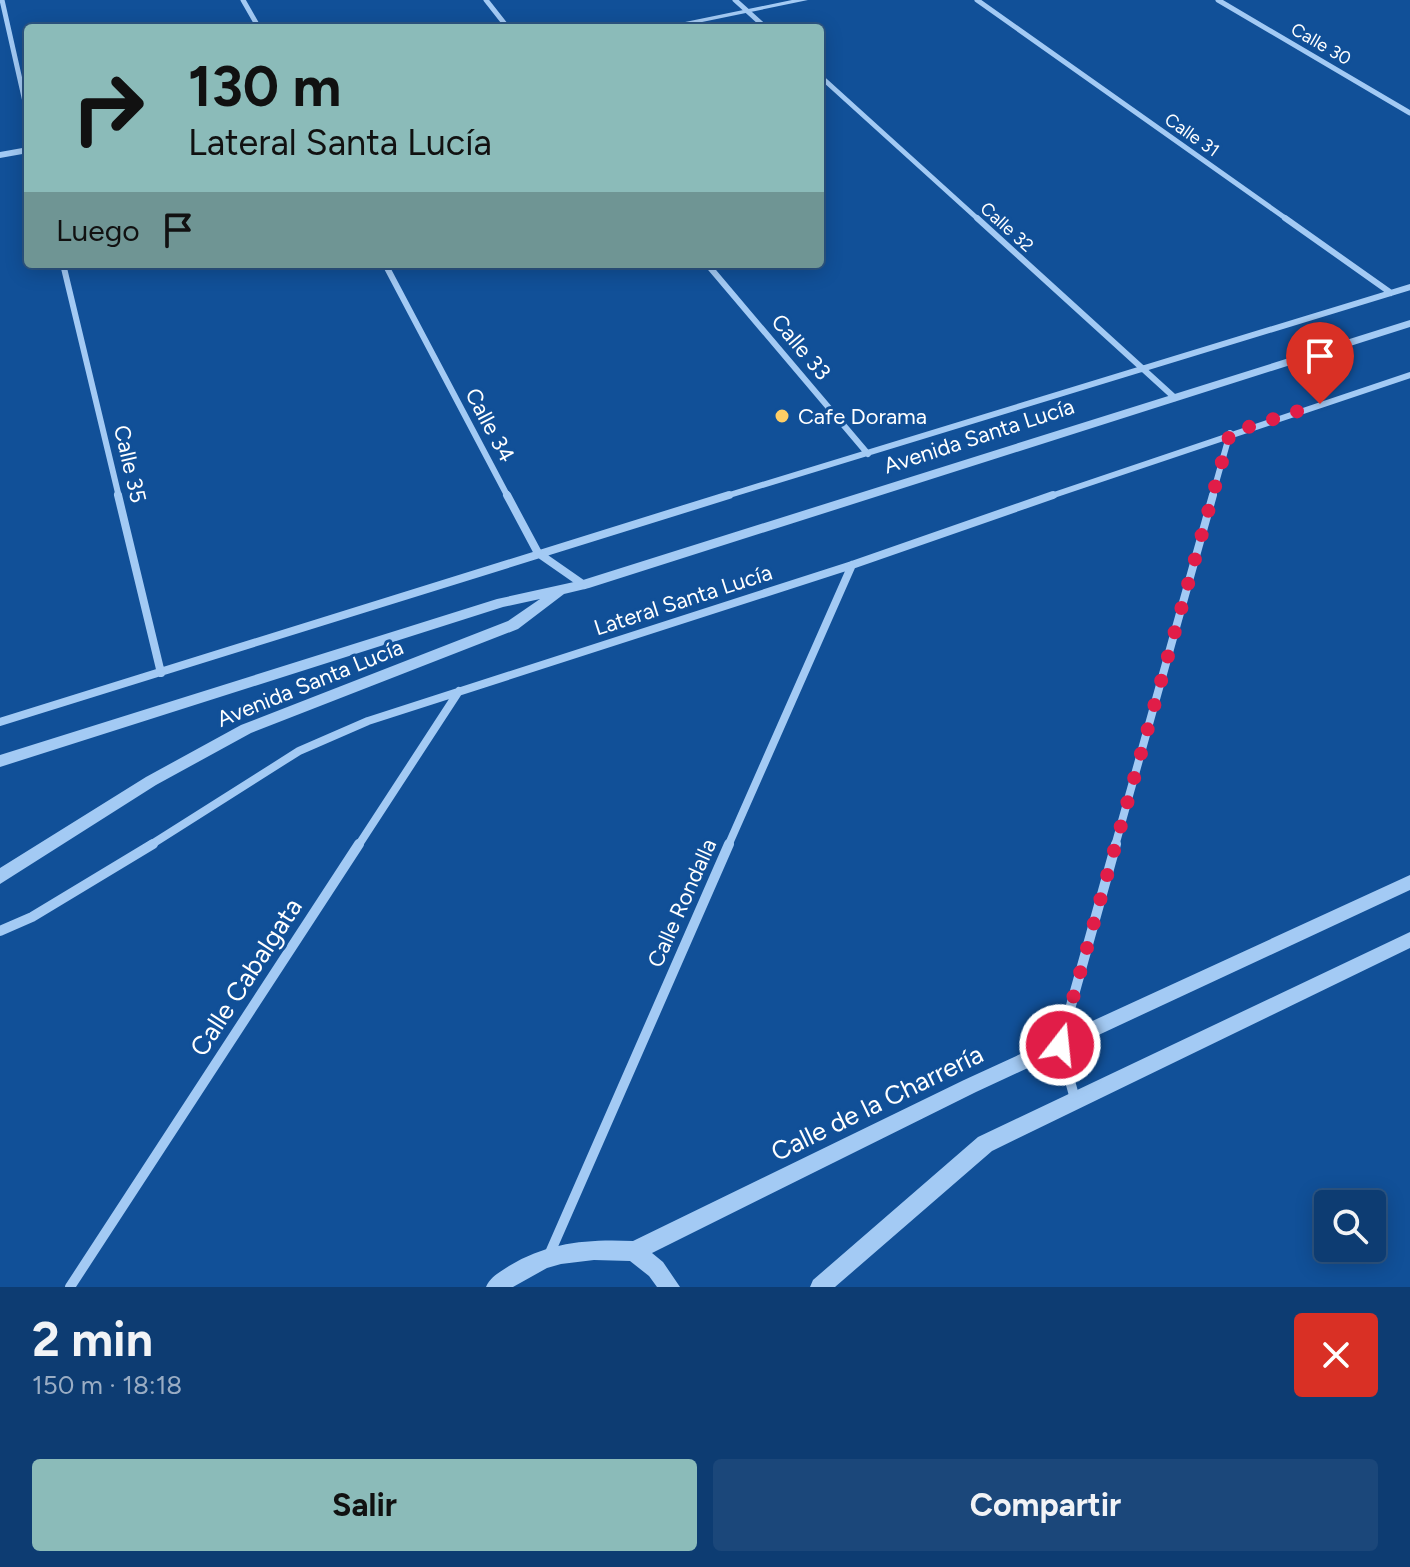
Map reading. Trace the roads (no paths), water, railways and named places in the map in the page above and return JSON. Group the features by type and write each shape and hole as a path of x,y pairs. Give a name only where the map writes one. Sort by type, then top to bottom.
{"street":[{"path":"2,0 24,97"},
{"path":"243,0 257,24"},
{"path":"486,0 505,24"},
{"path":"735,0 762,24"},
{"path":"680,24 804,0"},
{"name":"Calle 31","path":"977,0 1391,293"},
{"name":"Calle 30","path":"1218,0 1410,113"},
{"name":"Calle 32","path":"824,80 1175,398"},
{"path":"0,155 24,151"},
{"name":"Calle 35","path":"64,268 161,673"},
{"name":"Calle 34","path":"387,268 538,553 584,585"},
{"name":"Calle 33","path":"710,268 868,454"},
{"path":"0,722 538,553 1410,287"},
{"name":"Avenida Santa Lucía","path":"0,761 502,602 584,585 1410,323"},
{"name":"Lateral Santa Lucía","path":"0,931 32,917 299,751 368,721 852,565 1230,433 1410,375"},
{"path":"1075,1099 1060,1045 1230,433"},
{"name":"Calle Rondalla","path":"548,1256 852,565"},
{"name":"Avenida Santa Lucía","path":"0,877 151,781 246,729 513,625 561,592"},
{"name":"Calle Cabalgata","path":"70,1287 459,691"},
{"name":"Calle de la Charrería","path":"496,1287 519,1270 548,1256 580,1249 634,1251 970,1086 1410,882"},
{"path":"820,1287 985,1144 1410,940"},
{"path":"634,1251 656,1269 670,1287"}],"place":[{"name":"Cafe Dorama","path":"782,416"}]}
